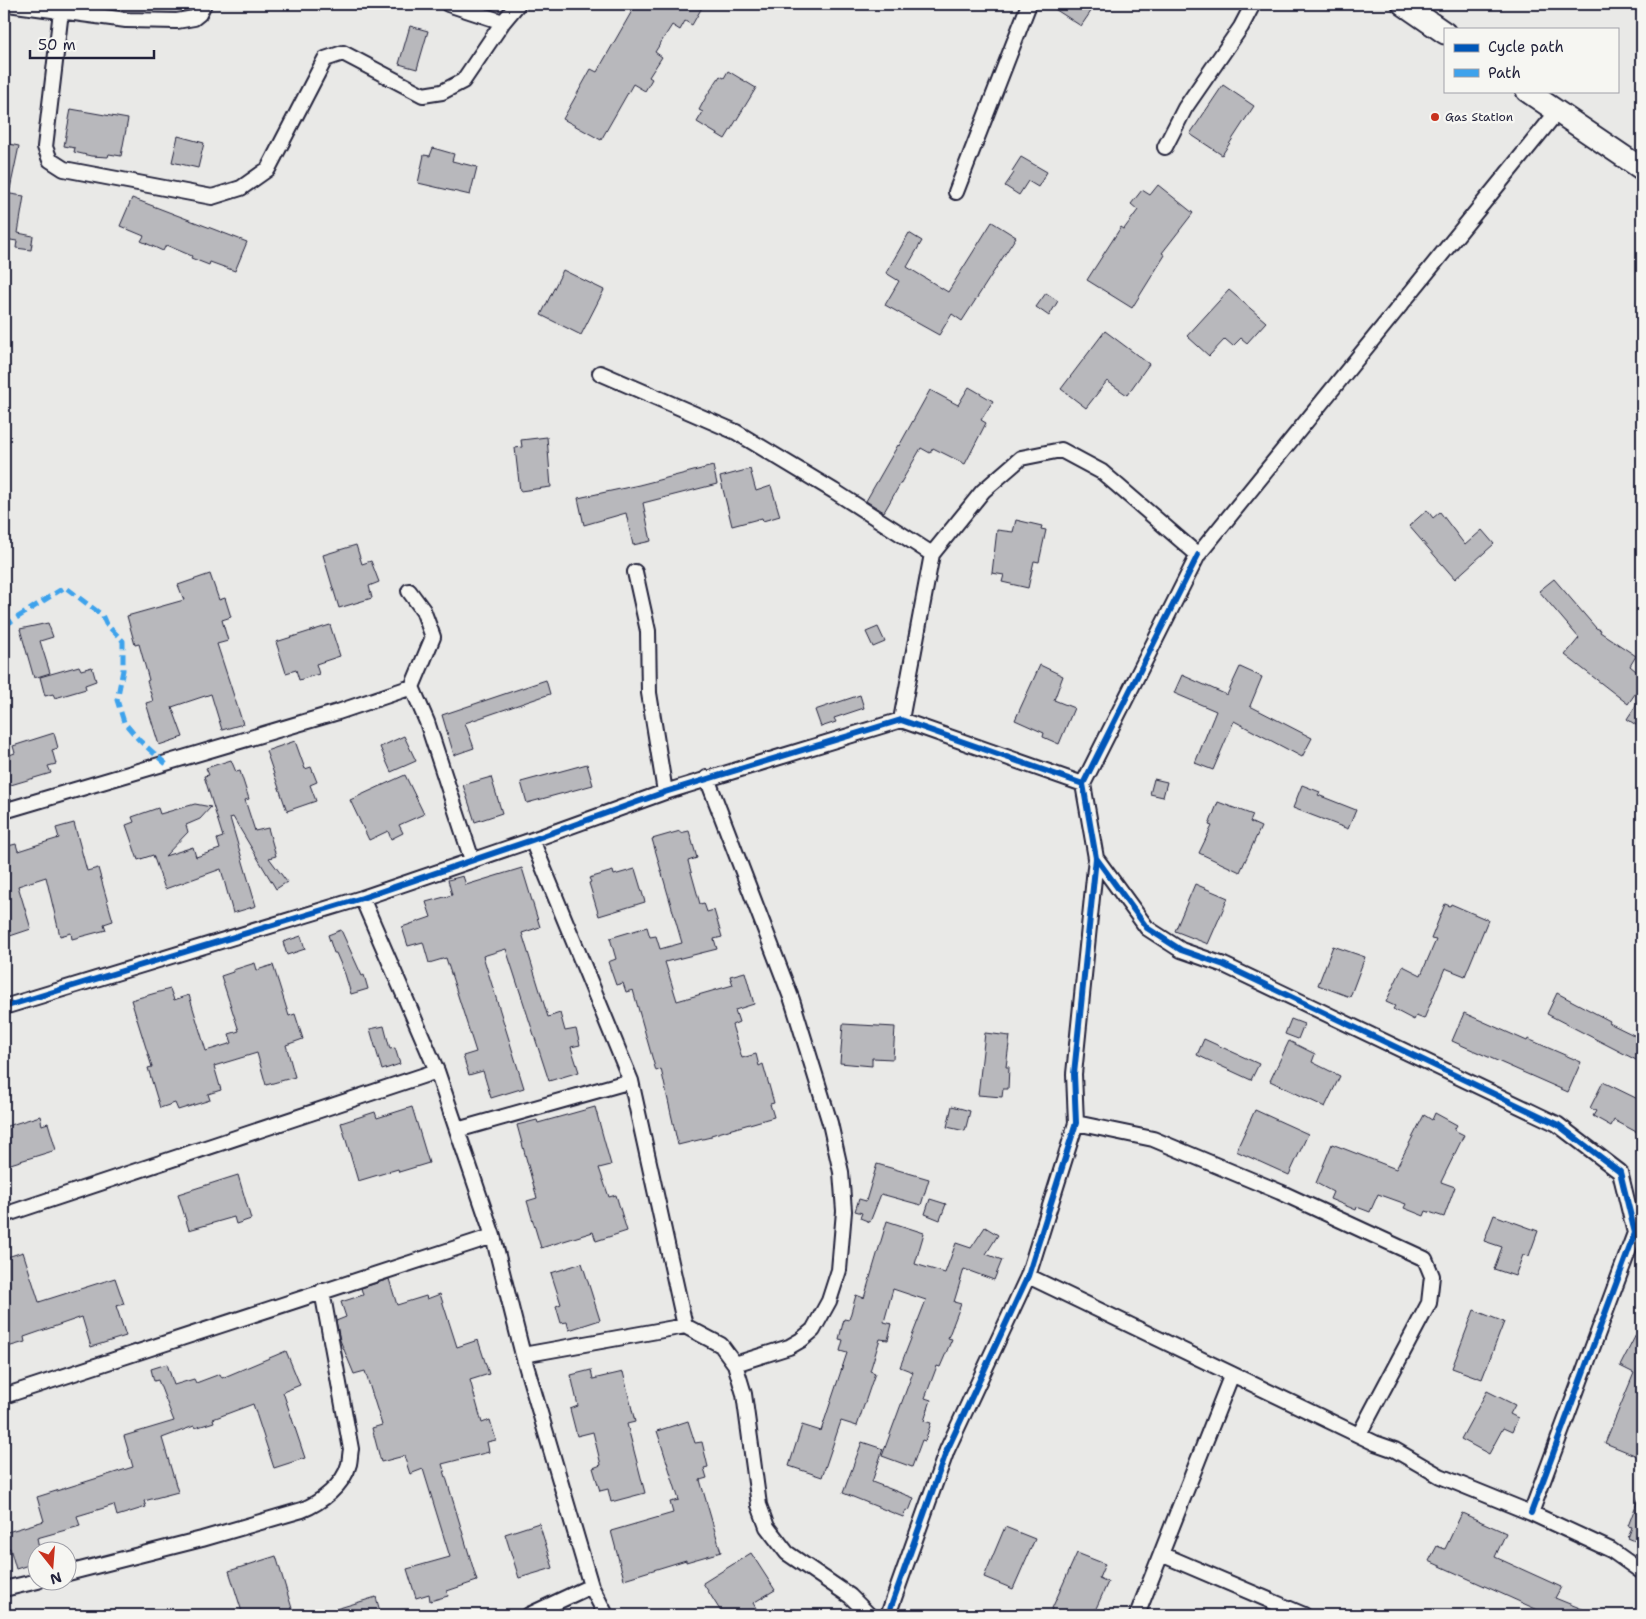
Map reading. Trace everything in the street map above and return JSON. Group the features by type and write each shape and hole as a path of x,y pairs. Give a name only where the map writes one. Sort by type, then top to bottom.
{"main road":[{"path":"1403,4 1444,32"},
{"path":"1528,92 1642,169"}],"street":[{"path":"8,4 126,20 194,18 199,14 204,4"},
{"path":"448,4 503,22"},
{"path":"61,11 45,147 50,160 64,169 212,197 240,188 268,169 325,59 343,53 423,94 442,92 464,81 503,22 518,4"},
{"path":"956,192 1028,4"},
{"path":"1165,147 1185,108 1241,27 1253,4"},
{"path":"888,1615 935,1481 958,1424 1028,1276 1076,1123 1074,1074 1096,858 1083,784 1198,556 1557,112"},
{"path":"600,373 736,432 834,491 932,554"},
{"path":"901,720 932,554 983,491 1021,458 1061,450 1102,472 1198,556"},
{"path":"636,572 648,631 649,693 665,792"},
{"path":"409,591 423,610 434,637 412,688 428,722 472,860"},
{"path":"4,811 329,715 412,688"},
{"path":"4,1007 362,898 707,778 901,720 1083,784"},
{"path":"707,778 792,1000 830,1123 840,1172 844,1211 839,1270 829,1301 813,1330 789,1347 735,1364"},
{"path":"532,840 632,1081 685,1326"},
{"path":"1096,858 1147,928 1181,950 1224,965 1557,1124 1620,1172 1635,1233 1531,1513"},
{"path":"362,898 437,1071 458,1130 493,1236 522,1355 591,1586 606,1615"},
{"path":"4,1215 437,1071"},
{"path":"458,1130 632,1081"},
{"path":"1076,1123 1153,1139 1280,1192 1425,1259 1432,1276 1429,1303 1359,1435"},
{"path":"4,1396 493,1236"},
{"path":"1028,1276 1375,1443 1395,1450 1440,1476 1531,1513 1611,1550 1642,1572"},
{"path":"78,1570 202,1539 275,1518 308,1508 325,1498 344,1476 349,1465 351,1449 322,1291"},
{"path":"522,1355 685,1326 721,1345 735,1364 744,1394 759,1505 767,1527 788,1553 850,1596 869,1615"},
{"path":"1136,1615 1232,1374"},
{"path":"1161,1554 1304,1615"},
{"path":"4,1589 28,1583"},
{"path":"529,1615 591,1586"}],"building":[{"path":"636,4 704,4 692,25 685,21 680,30 672,25 655,52 662,57 649,77 652,79 645,91 633,84 601,140 563,119 591,69 597,72"},
{"path":"1047,4 1096,4 1081,26"},
{"path":"410,26 428,31 417,69 399,64"},
{"path":"728,71 756,88 725,139 697,122 703,112 699,110 706,97 720,76 724,78"},
{"path":"1223,85 1254,106 1222,155 1190,134"},
{"path":"71,109 128,119 121,156 109,154 108,157 91,156 74,152 75,148 64,146"},
{"path":"178,136 204,143 198,168 172,162"},
{"path":"4,143 19,146 10,189 4,188"},
{"path":"433,148 454,154 452,161 477,167 470,195 418,183 424,155 430,156"},
{"path":"1021,157 1047,172 1038,187 1028,181 1019,195 1005,186 1014,173 1012,171"},
{"path":"1158,185 1193,213 1162,253 1165,255 1132,308 1087,280 1121,227 1124,229 1138,210 1131,204 1142,190 1150,195"},
{"path":"4,193 24,196 18,233 33,236 31,250 16,248 17,241 4,239"},
{"path":"132,198 247,242 235,271 210,262 209,265 166,245 163,251 141,241 144,236 120,226"},
{"path":"992,222 1016,237 962,321 952,314 939,335 885,305 899,281 886,273 909,233 922,241 907,267 948,292"},
{"path":"563,270 604,290 581,335 541,315"},
{"path":"1229,290 1266,322 1247,343 1241,338 1233,346 1225,339 1209,356 1187,336"},
{"path":"1046,293 1058,301 1049,316 1036,307"},
{"path":"1105,331 1149,364 1127,395 1107,381 1086,408 1061,389"},
{"path":"969,387 993,401 981,420 986,423 965,464 933,448 930,453 921,448 884,512 866,501 930,390 958,405"},
{"path":"547,437 551,487 520,491 515,448 522,447 521,440"},
{"path":"713,466 717,484 643,503 651,541 633,545 626,513 584,525 578,498"},
{"path":"750,469 756,491 771,486 780,516 763,521 762,518 732,526 720,477"},
{"path":"1427,510 1433,518 1440,512 1465,545 1482,530 1494,544 1455,579 1409,526"},
{"path":"1016,520 1042,526 1041,529 1046,530 1039,562 1034,561 1028,588 1002,582 1004,575 992,573 997,530 1013,532"},
{"path":"356,545 362,564 371,561 379,582 369,586 372,598 339,608 323,555"},
{"path":"210,574 219,600 225,598 231,617 222,620 228,641 217,644 243,724 222,730 211,694 172,707 183,737 159,745 146,703 153,701 147,681 149,680 139,644 135,645 127,616 184,600 178,585"},
{"path":"1554,579 1596,628 1601,630 1600,632 1636,656 1630,666 1642,676 1642,684 1628,704 1565,655 1579,638 1539,591"},
{"path":"48,623 53,637 40,641 50,673 34,678 20,629"},
{"path":"330,625 340,656 316,664 319,674 299,680 296,670 286,673 276,642"},
{"path":"878,627 885,642 873,647 866,632"},
{"path":"1040,665 1063,676 1054,700 1074,708 1059,744 1043,737 1044,733 1015,720"},
{"path":"79,666 81,670 92,667 96,681 85,685 86,689 55,698 53,694 45,696 40,677"},
{"path":"1240,667 1262,677 1250,706 1312,738 1302,757 1234,721 1213,770 1195,763 1216,711 1174,693 1182,675 1227,695"},
{"path":"546,680 550,694 465,723 474,748 454,755 442,715"},
{"path":"860,695 864,708 834,718 836,722 821,727 815,710"},
{"path":"1642,696 1642,729 1627,719"},
{"path":"54,733 58,748 52,750 56,764 48,766 51,773 4,787 4,757 15,753 13,746"},
{"path":"404,736 416,761 391,772 380,747"},
{"path":"295,741 305,769 311,767 317,782 310,785 316,801 287,811 266,751"},
{"path":"231,760 236,772 240,771 249,799 245,800 255,831 268,828 276,856 269,858 287,882 276,889 233,817 230,818 256,906 233,913 221,869 165,889 153,855 138,860 126,825 134,822 132,817 158,808 160,814 195,804 211,807 200,819 186,825 188,832 165,856 193,847 196,857 220,849 217,839 223,837 204,776 209,775 206,768"},
{"path":"587,764 593,785 527,803 521,782"},
{"path":"405,775 424,814 399,825 403,833 391,839 388,831 369,840 350,800"},
{"path":"491,777 502,813 475,822 463,785"},
{"path":"1154,779 1167,782 1163,797 1150,794"},
{"path":"1302,785 1320,792 1318,795 1356,810 1348,829 1293,808"},
{"path":"1218,802 1253,815 1250,822 1261,827 1240,872 1199,853 1212,826 1209,825"},
{"path":"74,823 87,871 98,868 113,921 104,924 106,930 72,939 71,933 60,936 46,877 18,886 31,929 4,938 4,847 16,844 18,851 59,838 56,828"},
{"path":"680,831 680,833 689,831 697,858 688,861 700,904 704,903 707,912 714,910 722,937 714,939 717,949 665,962 677,1001 733,985 730,976 745,972 754,1004 735,1010 739,1022 732,1025 742,1058 756,1054 759,1066 763,1064 774,1103 770,1104 774,1117 711,1135 711,1137 678,1145 661,1069 656,1071 633,990 626,992 623,983 616,985 608,962 616,959 610,938 647,927 650,937 656,936 660,949 682,943 652,839"},
{"path":"522,868 540,927 522,933 548,1017 560,1013 565,1031 576,1029 580,1045 571,1047 579,1072 549,1081 506,949 483,956 524,1088 491,1098 483,1071 469,1075 463,1056 476,1052 446,958 429,963 423,942 408,946 402,927 431,917 426,902 452,895 448,880 463,876 466,885"},
{"path":"635,869 645,902 599,916 589,878 613,871 614,875"},
{"path":"1195,884 1228,898 1208,944 1175,931"},
{"path":"1445,904 1450,906 1451,904 1488,920 1465,976 1445,968 1424,1019 1416,1016 1414,1020 1393,1009 1395,1006 1386,1002 1403,966 1421,975 1436,940 1431,939"},
{"path":"341,930 362,976 364,975 368,989 351,994 345,974 336,953 334,953 328,935"},
{"path":"301,936 305,949 287,955 283,942"},
{"path":"1333,946 1365,957 1350,997 1318,985"},
{"path":"255,963 257,970 273,965 289,1016 295,1014 303,1039 286,1045 295,1077 266,1085 257,1053 214,1066 221,1090 208,1094 210,1100 178,1110 175,1103 160,1108 148,1068 152,1067 131,1000 170,989 174,1000 189,995 206,1051 232,1043 229,1034 239,1031 221,976"},
{"path":"1557,993 1610,1021 1609,1023 1642,1039 1642,1063 1547,1014"},
{"path":"1464,1013 1581,1062 1568,1092 1452,1041"},
{"path":"1291,1019 1304,1024 1298,1039 1285,1034"},
{"path":"843,1024 895,1027 893,1059 872,1058 872,1066 840,1063"},
{"path":"384,1026 390,1049 395,1048 400,1064 382,1070 370,1029"},
{"path":"985,1033 1010,1036 1006,1067 1009,1067 1008,1089 1003,1089 1002,1097 978,1095"},
{"path":"1204,1039 1259,1064 1251,1080 1197,1055"},
{"path":"1289,1041 1315,1054 1312,1062 1340,1076 1325,1107 1270,1081"},
{"path":"1603,1082 1642,1101 1642,1135 1614,1120 1611,1126 1593,1116 1596,1111 1590,1108"},
{"path":"952,1106 970,1111 965,1131 947,1127"},
{"path":"412,1107 429,1163 399,1172 398,1169 358,1181 341,1123 375,1112 377,1118"},
{"path":"595,1107 611,1165 599,1168 609,1197 616,1195 627,1231 596,1241 593,1232 541,1248 527,1201 537,1198 517,1125 537,1120 538,1123"},
{"path":"1255,1110 1308,1134 1289,1175 1236,1151"},
{"path":"1435,1113 1457,1125 1454,1130 1464,1135 1441,1182 1455,1187 1444,1217 1426,1211 1424,1216 1404,1208 1406,1204 1378,1194 1370,1212 1357,1207 1356,1210 1330,1199 1333,1192 1316,1183 1332,1144 1396,1169 1424,1115 1432,1120"},
{"path":"40,1116 42,1125 48,1123 56,1150 4,1166 4,1127"},
{"path":"877,1164 929,1179 921,1205 881,1194 870,1222 860,1218 862,1213 855,1211 859,1199 866,1201"},
{"path":"238,1175 251,1219 236,1224 234,1217 189,1230 178,1194"},
{"path":"930,1199 946,1204 940,1220 925,1214"},
{"path":"1494,1215 1538,1231 1529,1256 1523,1255 1515,1276 1494,1269 1502,1247 1484,1241"},
{"path":"887,1221 924,1233 915,1264 945,1273 956,1243 971,1248 985,1227 998,1235 986,1254 1002,1260 994,1280 964,1269 954,1302 961,1304 948,1338 952,1339 940,1367 937,1366 925,1398 931,1400 924,1421 931,1423 925,1441 922,1440 912,1467 882,1456 913,1372 900,1367 926,1300 893,1289 884,1322 892,1324 888,1340 880,1339 870,1371 875,1373 857,1426 841,1421 822,1477 789,1466 802,1425 821,1431 847,1353 840,1351 843,1340 839,1339 844,1319 849,1320 856,1295 864,1298"},
{"path":"23,1252 39,1302 115,1278 124,1304 116,1306 126,1336 91,1347 82,1317 24,1337 25,1342 4,1348 4,1258"},
{"path":"582,1263 600,1320 569,1330 567,1322 561,1323 556,1306 561,1304 551,1273"},
{"path":"389,1279 397,1305 426,1296 427,1299 440,1294 457,1347 478,1340 489,1374 470,1380 482,1423 490,1420 496,1440 487,1442 489,1452 442,1464 477,1581 447,1591 448,1596 430,1601 429,1594 416,1598 407,1569 450,1557 423,1469 410,1474 404,1456 381,1462 372,1428 382,1425 365,1371 354,1374 340,1340 336,1321 346,1317 341,1302 363,1295 361,1288"},
{"path":"1474,1310 1504,1322 1482,1379 1452,1368"},
{"path":"1642,1323 1642,1458 1605,1443 1634,1373 1620,1366"},
{"path":"286,1351 300,1385 283,1392 305,1458 274,1468 253,1404 213,1419 214,1422 195,1428 194,1426 162,1438 178,1492 144,1501 146,1507 117,1516 114,1505 77,1516 80,1526 37,1538 38,1542 28,1542 28,1565 16,1569 10,1548 4,1550 4,1533 44,1521 37,1497 133,1467 124,1436 174,1421 158,1380 154,1381 151,1369 167,1364 174,1385 194,1379 196,1383 220,1374 222,1378"},
{"path":"591,1370 593,1379 623,1372 635,1422 627,1424 645,1493 611,1502 608,1489 600,1491 593,1468 601,1465 593,1432 577,1436 570,1409 578,1406 571,1375"},
{"path":"1487,1391 1515,1405 1510,1414 1518,1418 1512,1432 1503,1428 1489,1454 1461,1439"},
{"path":"688,1421 695,1443 702,1442 708,1467 704,1468 707,1478 700,1480 721,1552 686,1562 686,1560 624,1579 611,1531 673,1513 670,1502 679,1500 657,1431"},
{"path":"862,1442 883,1449 872,1482 914,1498 909,1511 906,1510 903,1517 843,1493"},
{"path":"1641,1492 1642,1544 1628,1538 1632,1527 1628,1526"},
{"path":"1462,1513 1506,1533 1495,1557 1561,1587 1555,1598 1597,1615 1549,1615 1429,1561 1437,1546 1445,1549"},
{"path":"539,1523 553,1568 519,1578 505,1534"},
{"path":"1005,1527 1035,1539 1013,1589 984,1577"},
{"path":"751,1553 775,1590 753,1603 760,1615 723,1615 703,1583"},
{"path":"1077,1553 1105,1564 1099,1578 1108,1582 1093,1615 1049,1615"},
{"path":"276,1556 294,1615 243,1615 229,1571"},
{"path":"376,1597 381,1615 327,1615 326,1612"}],"marked path":[{"path":"4,626 65,587 102,615 106,624 123,641 123,670 117,700 124,722 139,740 166,764"}],"cycle path":[{"path":"888,1615 947,1450 1028,1276 1076,1123 1074,1074 1096,858 1083,784 1198,555"},
{"path":"4,1007 362,898 665,792 901,720 1083,784"},
{"path":"1096,858 1147,928 1181,950 1224,965 1557,1124 1620,1172 1635,1233 1531,1513"}],"place":[{"name":"Gas Station","path":"1435,117"}]}
